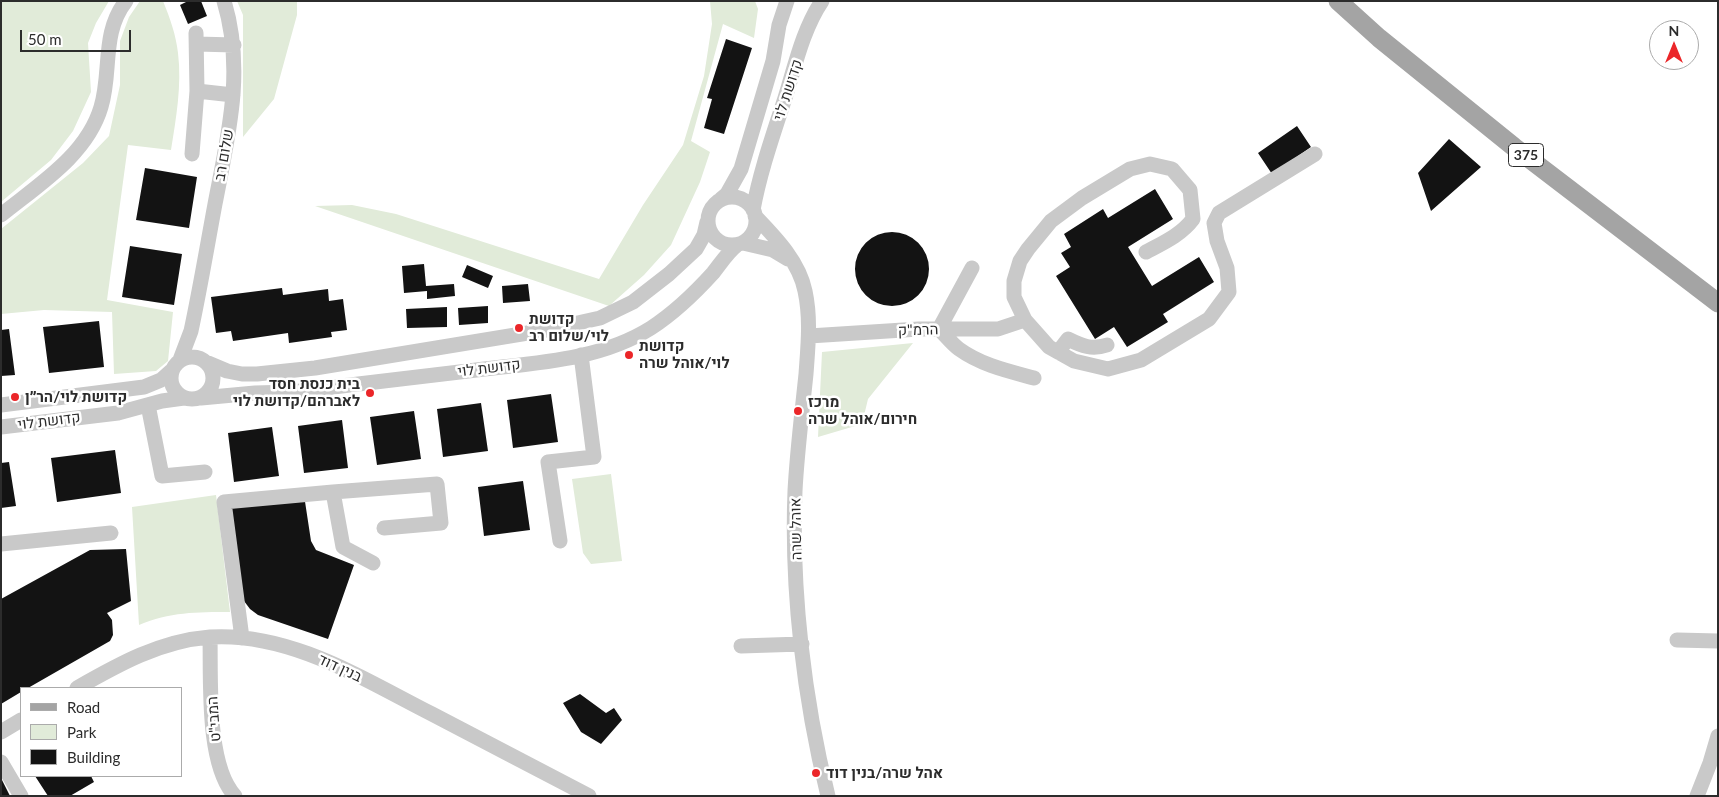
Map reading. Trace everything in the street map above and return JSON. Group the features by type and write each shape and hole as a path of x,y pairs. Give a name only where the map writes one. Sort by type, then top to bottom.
{"main road":[{"name":"375","path":"1338,1 1379,38 1514,147 1718,303"}],"street":[{"path":"1,215 68,160 82,145 95,124 102,106 110,34 119,11 126,1"},
{"name":"שלום רב","path":"176,366 188,342 196,308 230,125 234,45 224,1"},
{"name":"קדושת לוי","path":"721,199 727,194 741,169 773,61 779,25 787,1"},
{"name":"קדושת לוי","path":"754,213 760,177 814,4"},
{"path":"192,154 198,91 196,38 234,45"},
{"path":"198,91 233,95"},
{"path":"1146,252 1178,235 1187,228 1193,219 1190,190 1172,169 1150,164 1130,169 1082,198 1051,222 1020,261 1014,281 1014,297 1025,320 1049,347 1074,361 1108,369 1141,360 1209,319 1229,292 1227,268 1217,241 1214,223 1219,213 1315,154"},
{"path":"740,244 748,239 755,229 754,213 745,201 739,198 721,199 709,211 707,222 714,239 725,245 740,244 774,250 793,263"},
{"name":"אוהל שרה","path":"754,213 776,238 793,263 805,288 808,304 809,336 795,491 796,565 806,684 828,796"},
{"name":"קדושת לוי","path":"205,362 226,371 242,374 267,373 324,366 546,330 600,318 633,302 669,274 696,249 704,235 707,222"},
{"name":"קדושת לוי","path":"201,398 248,393 291,392 550,361 581,355 630,340 669,315 690,297 714,271 727,253 740,244"},
{"path":"972,268 939,329 958,348 979,361 1003,370 1034,378"},
{"name":"שלום רב","path":"196,308 197,342 205,362"},
{"name":"הרמ\"ק","path":"809,336 939,329 998,329 1025,320"},
{"path":"1058,352 1068,340 1089,348 1107,345"},
{"path":"560,541 548,462 594,457 581,355"},
{"path":"191,357 205,362 213,373 213,382 208,392 201,398 193,400 184,398 172,388 170,380 176,366 191,357"},
{"name":"קדושת לוי","path":"1,405 144,387 162,380 176,366"},
{"name":"קדושת לוי","path":"1,427 118,413 162,401 184,398"},
{"path":"148,405 162,476 205,472"},
{"path":"242,638 224,502 437,484 441,523 384,528"},
{"path":"333,492 343,547 374,563"},
{"path":"1,544 111,533"},
{"name":"בנין דוד","path":"79,687 116,666 161,646 210,638 242,638 281,645 324,660 353,673 590,796"},
{"name":"המבי\"ט","path":"210,638 213,732 217,759 223,778 235,796"},
{"path":"1676,640 1718,641"},
{"path":"741,646 802,644"},
{"path":"1,732 20,721"},
{"path":"1697,796 1718,736"},
{"path":"1,762 21,796"}],"green space":[{"path":"1,1 109,1 96,23 88,43 91,92 73,131 51,160 1,202"},
{"path":"140,1 163,1 168,14 178,53 178,102 171,150 128,145 107,300 173,312 168,361 156,371 114,374 112,312 44,310 1,314 1,229 83,163 109,136 120,85 120,41 129,17"},
{"path":"237,1 297,1 297,15 274,99 243,137 243,15"},
{"path":"710,1 755,1 758,9 754,38 723,24 691,141 710,152 700,182 671,245 644,275 609,306 315,206 352,205 396,214 599,279 643,205 683,145 704,76 712,24"},
{"path":"913,343 868,399 862,424 818,437 822,352"},
{"path":"611,474 622,561 591,564 583,553 572,479"},
{"path":"216,495 230,612 172,615 139,625 132,507"}],"building":[{"path":"188,1 201,1 207,16 188,24 180,5"},
{"path":"726,39 752,48 724,134 704,128 712,99 707,98"},
{"path":"1297,126 1311,147 1272,174 1258,153"},
{"path":"1449,139 1481,167 1431,211 1418,173"},
{"path":"145,168 197,177 189,228 136,220"},
{"path":"1155,189 1173,219 1128,247 1152,286 1199,257 1214,282 1163,314 1168,322 1127,347 1114,327 1095,339 1056,276 1070,267 1061,253 1071,247 1064,234 1103,209 1108,218"},
{"path":"892,232 906,235 918,243 926,255 929,269 926,283 918,295 906,303 892,306 878,303 866,295 858,283 855,269 858,255 866,243 878,235"},
{"path":"130,246 182,254 174,305 122,297"},
{"path":"424,264 426,286 454,284 455,296 427,299 427,291 404,293 402,266"},
{"path":"467,265 493,276 488,288 462,277"},
{"path":"528,284 530,301 503,303 502,286"},
{"path":"282,288 283,295 328,289 329,301 343,299 347,330 331,332 332,337 289,343 288,333 233,341 231,331 216,333 211,297"},
{"path":"488,306 488,323 459,325 458,308"},
{"path":"447,307 447,327 407,328 406,309"},
{"path":"99,321 104,367 49,373 43,327"},
{"path":"9,329 15,375 1,376 1,330"},
{"path":"551,394 558,442 513,448 507,400"},
{"path":"481,403 488,451 443,457 437,409"},
{"path":"414,411 421,459 377,465 370,417"},
{"path":"342,420 348,468 304,473 298,426"},
{"path":"272,427 279,476 234,482 228,433"},
{"path":"115,450 121,493 57,502 51,458"},
{"path":"9,462 16,506 1,508 1,463"},
{"path":"523,481 530,530 484,536 478,487"},
{"path":"304,495 311,541 316,550 354,565 328,639 258,615 244,601 230,505"},
{"path":"126,549 131,601 107,613 112,620 113,635 110,641 30,687 20,687 20,693 1,704 1,599 90,550"},
{"path":"580,694 606,713 614,708 622,720 601,744 581,732 563,703"},
{"path":"36,777 92,777 94,782 70,796 48,796"},
{"path":"1,778 10,796 1,796"}],"place":[{"name":"קדושת לוי/שלום רב","path":"519,328"},
{"name":"קדושת לוי/אוהל שרה","path":"629,355"},
{"name":"בית כנסת חסד לאברהם/קדושת לוי","path":"370,393"},
{"name":"קדושת לוי/הר״ן","path":"15,397"},
{"name":"מרכז חירום/אוהל שרה","path":"798,411"},
{"name":"אהל שרה/בנין דוד","path":"816,773"}]}
